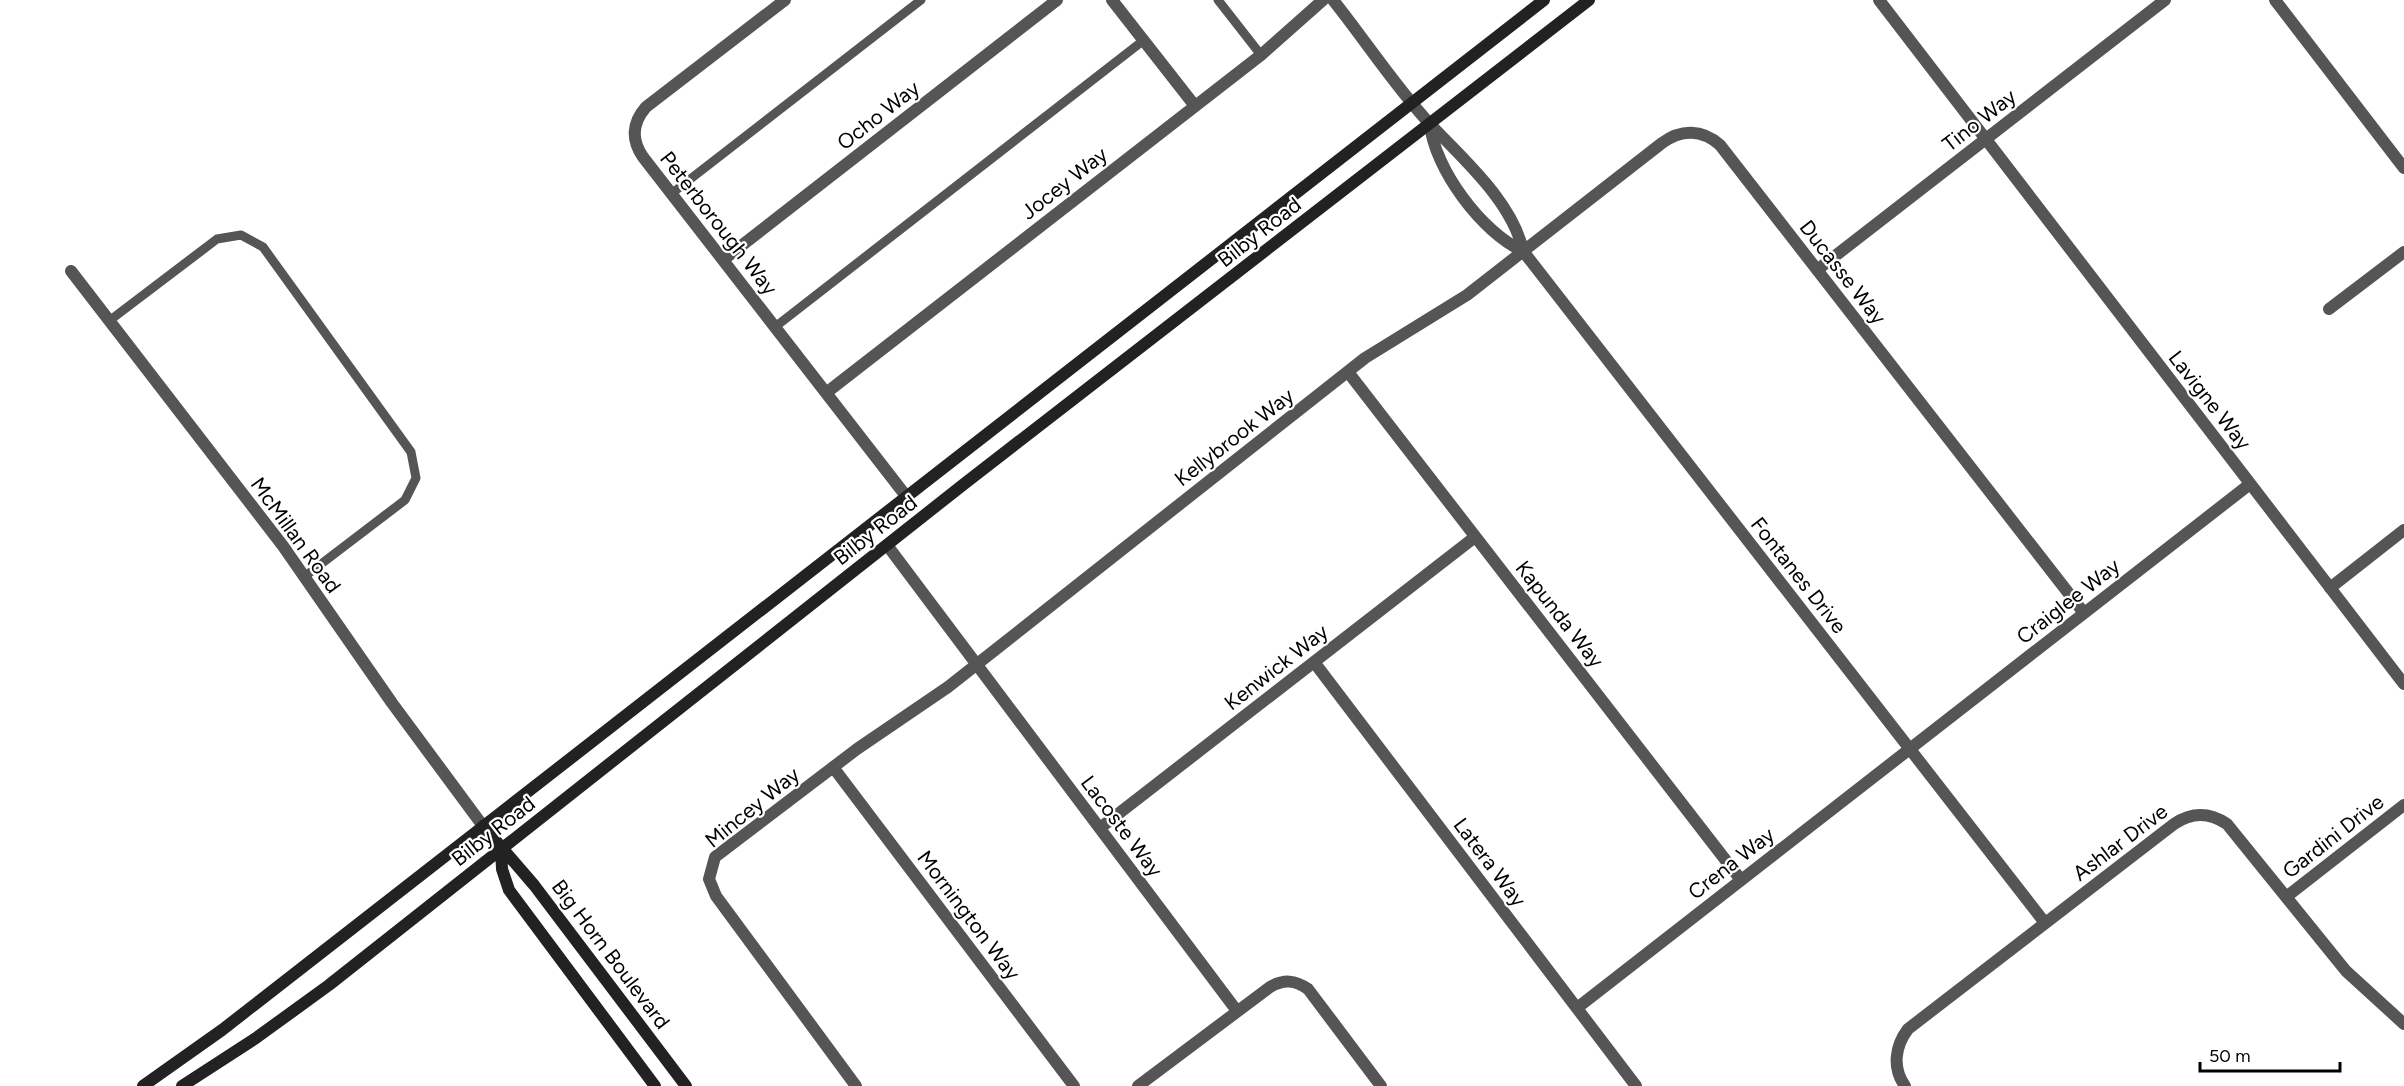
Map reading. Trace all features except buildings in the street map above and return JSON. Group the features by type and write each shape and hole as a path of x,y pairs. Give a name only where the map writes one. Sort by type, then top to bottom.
{"main road":[{"name":"Bilby Road","path":"143,1086 222,1030 1544,0"},
{"name":"Bilby Road","path":"182,1086 285,1017 501,850 887,545 1589,0"},
{"name":"Big Horn Boulevard","path":"483,826 501,850 534,885 686,1086"},
{"name":"Big Horn Boulevard","path":"501,850 502,869 508,890 655,1086"}],"street":[{"name":"Peterborough Way","path":"785,0 640,113 634,130 637,149 906,496"},
{"name":"Ocho Way","path":"723,260 1057,0"},
{"path":"1112,0 1195,106"},
{"name":"Jocey Way","path":"826,393 1261,55 1323,0"},
{"path":"1333,0 1430,124"},
{"name":"Lavigne Way","path":"1879,0 2404,684"},
{"name":"Tino Way","path":"1817,270 2165,0"},
{"path":"2276,0 2404,168"},
{"name":"Fontanes Drive","path":"1430,124 1452,143 1506,213 1517,232 1523,252"},
{"name":"Fontanes Drive","path":"1430,124 1437,157 1450,178 1495,235 1523,252 2045,923"},
{"name":"Ducasse Way","path":"1523,252 1670,137 1696,132 1713,139 1720,145 2084,613"},
{"name":"Kellybrook Way","path":"976,664 1348,372 1392,340 1448,308 1523,252"},
{"path":"2329,309 2404,252"},
{"name":"McMillan Road","path":"71,272 304,577 392,703 483,826"},
{"name":"Kapunda Way","path":"1348,372 1741,880"},
{"name":"Craiglee Way","path":"1910,749 2250,484"},
{"path":"2330,588 2404,530"},
{"name":"Kenwick Way","path":"1100,828 1475,537"},
{"name":"Lacoste Way","path":"887,545 1237,1011"},
{"name":"Latera Way","path":"1314,662 1636,1086"},
{"name":"Mincey Way","path":"856,1086 716,896 709,879 712,863 720,852 976,664"},
{"name":"Crena Way","path":"1577,1008 1910,749"},
{"name":"Mornington Way","path":"833,767 1074,1086"},
{"name":"Gardini Drive","path":"2286,897 2404,805"},
{"name":"Ashlar Drive","path":"1905,1086 1898,1073 1897,1053 1908,1029 2174,824 2199,814 2218,818 2228,824 2346,971 2404,1023"},
{"path":"1138,1086 1277,982 1295,982 1308,989 1381,1086"}],"lane":[{"path":"671,194 921,0"},
{"path":"1218,0 1261,55"},
{"path":"775,327 1143,40"},
{"path":"109,321 217,239 241,235 263,246 411,452 416,478 405,500 304,577"}]}
